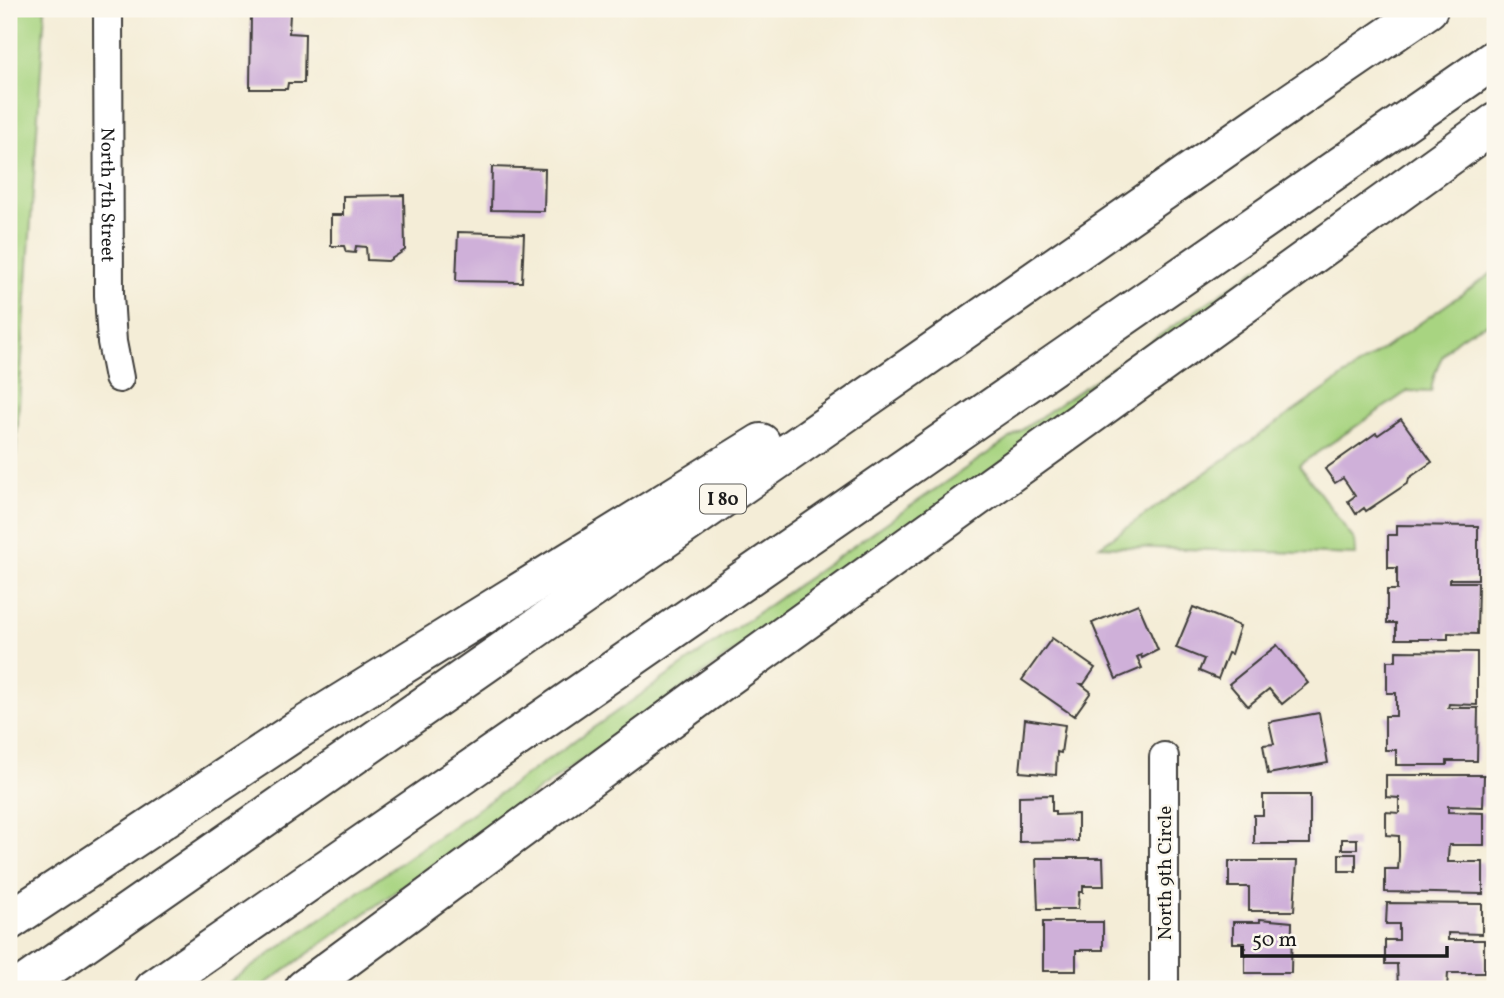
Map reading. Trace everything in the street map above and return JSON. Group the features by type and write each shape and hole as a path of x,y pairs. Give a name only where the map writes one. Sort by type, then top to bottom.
{"highway":[{"name":"I 80","path":"18,989 1428,9"},
{"path":"154,989 1495,59"},
{"path":"304,989 705,693 1495,123"},
{"path":"9,922 299,729 537,580 1098,238"}],"street":[{"name":"North 7th Street","path":"108,9 109,295 112,342 119,378"},
{"name":"North 9th Circle","path":"1164,757 1164,989"}],"green space":[{"path":"9,9 45,9 9,555"},
{"path":"1290,246 1296,254 258,989 220,989 902,512"},
{"path":"1495,271 1495,322 1459,338 1451,346 1438,366 1431,392 1408,391 1299,465 1355,541 1356,555 1100,546"}],"building":[{"path":"251,12 290,13 289,33 305,34 304,83 288,83 287,89 250,89"},
{"path":"492,167 545,169 544,211 491,210"},
{"path":"404,195 405,250 388,261 367,260 366,247 356,246 355,253 346,252 344,246 331,246 331,215 343,215 343,196"},
{"path":"458,232 524,234 522,282 456,281"},
{"path":"1401,419 1432,462 1409,478 1408,483 1366,511 1364,508 1356,514 1348,501 1355,496 1348,485 1343,478 1335,483 1325,469"},
{"path":"1397,525 1478,526 1478,579 1450,579 1450,582 1478,582 1477,634 1448,633 1448,639 1396,639 1396,623 1387,623 1387,590 1397,590 1397,568 1388,568 1388,535 1397,535"},
{"path":"1138,604 1158,650 1142,658 1141,655 1137,657 1142,668 1116,679 1092,623"},
{"path":"1193,607 1240,626 1231,654 1228,653 1218,679 1199,671 1204,659 1176,648"},
{"path":"1052,638 1095,668 1084,684 1081,684 1091,692 1074,716 1022,680"},
{"path":"1277,645 1308,683 1282,704 1269,689 1248,706 1229,684"},
{"path":"1396,651 1477,652 1477,705 1449,704 1448,708 1478,708 1477,761 1447,761 1447,765 1396,765 1396,750 1385,750 1385,716 1396,716 1396,693 1387,693 1387,661 1396,661"},
{"path":"1319,713 1328,763 1268,774 1263,745 1274,744 1269,722"},
{"path":"1025,719 1065,725 1061,753 1057,752 1056,775 1020,772"},
{"path":"1386,775 1484,775 1483,807 1448,806 1448,812 1484,813 1484,845 1449,845 1448,857 1448,862 1483,862 1483,894 1385,892 1385,869 1398,869 1399,856 1399,836 1386,835 1386,812 1399,813 1399,798 1386,797"},
{"path":"1052,795 1052,811 1055,811 1055,815 1078,814 1078,841 1019,842 1019,796"},
{"path":"1263,795 1310,795 1310,844 1254,844 1254,815 1263,815"},
{"path":"1342,839 1357,839 1357,849 1342,849"},
{"path":"1339,854 1356,854 1356,871 1339,871"},
{"path":"1036,858 1103,858 1104,886 1083,886 1083,892 1079,892 1078,909 1038,909"},
{"path":"1229,861 1297,861 1294,911 1249,911 1249,887 1229,887"},
{"path":"1387,903 1482,904 1482,934 1448,933 1448,940 1484,940 1484,973 1448,973 1447,989 1398,989 1397,964 1385,964 1385,940 1399,940 1399,924 1386,924"},
{"path":"1260,919 1292,922 1291,973 1245,973 1245,943 1233,943 1233,922 1260,922"},
{"path":"1043,922 1103,922 1103,950 1076,950 1076,971 1043,971"},
{"path":"1232,984 1300,985 1300,989 1232,989"},
{"path":"1104,985 1104,989 1043,989 1043,986"}]}
